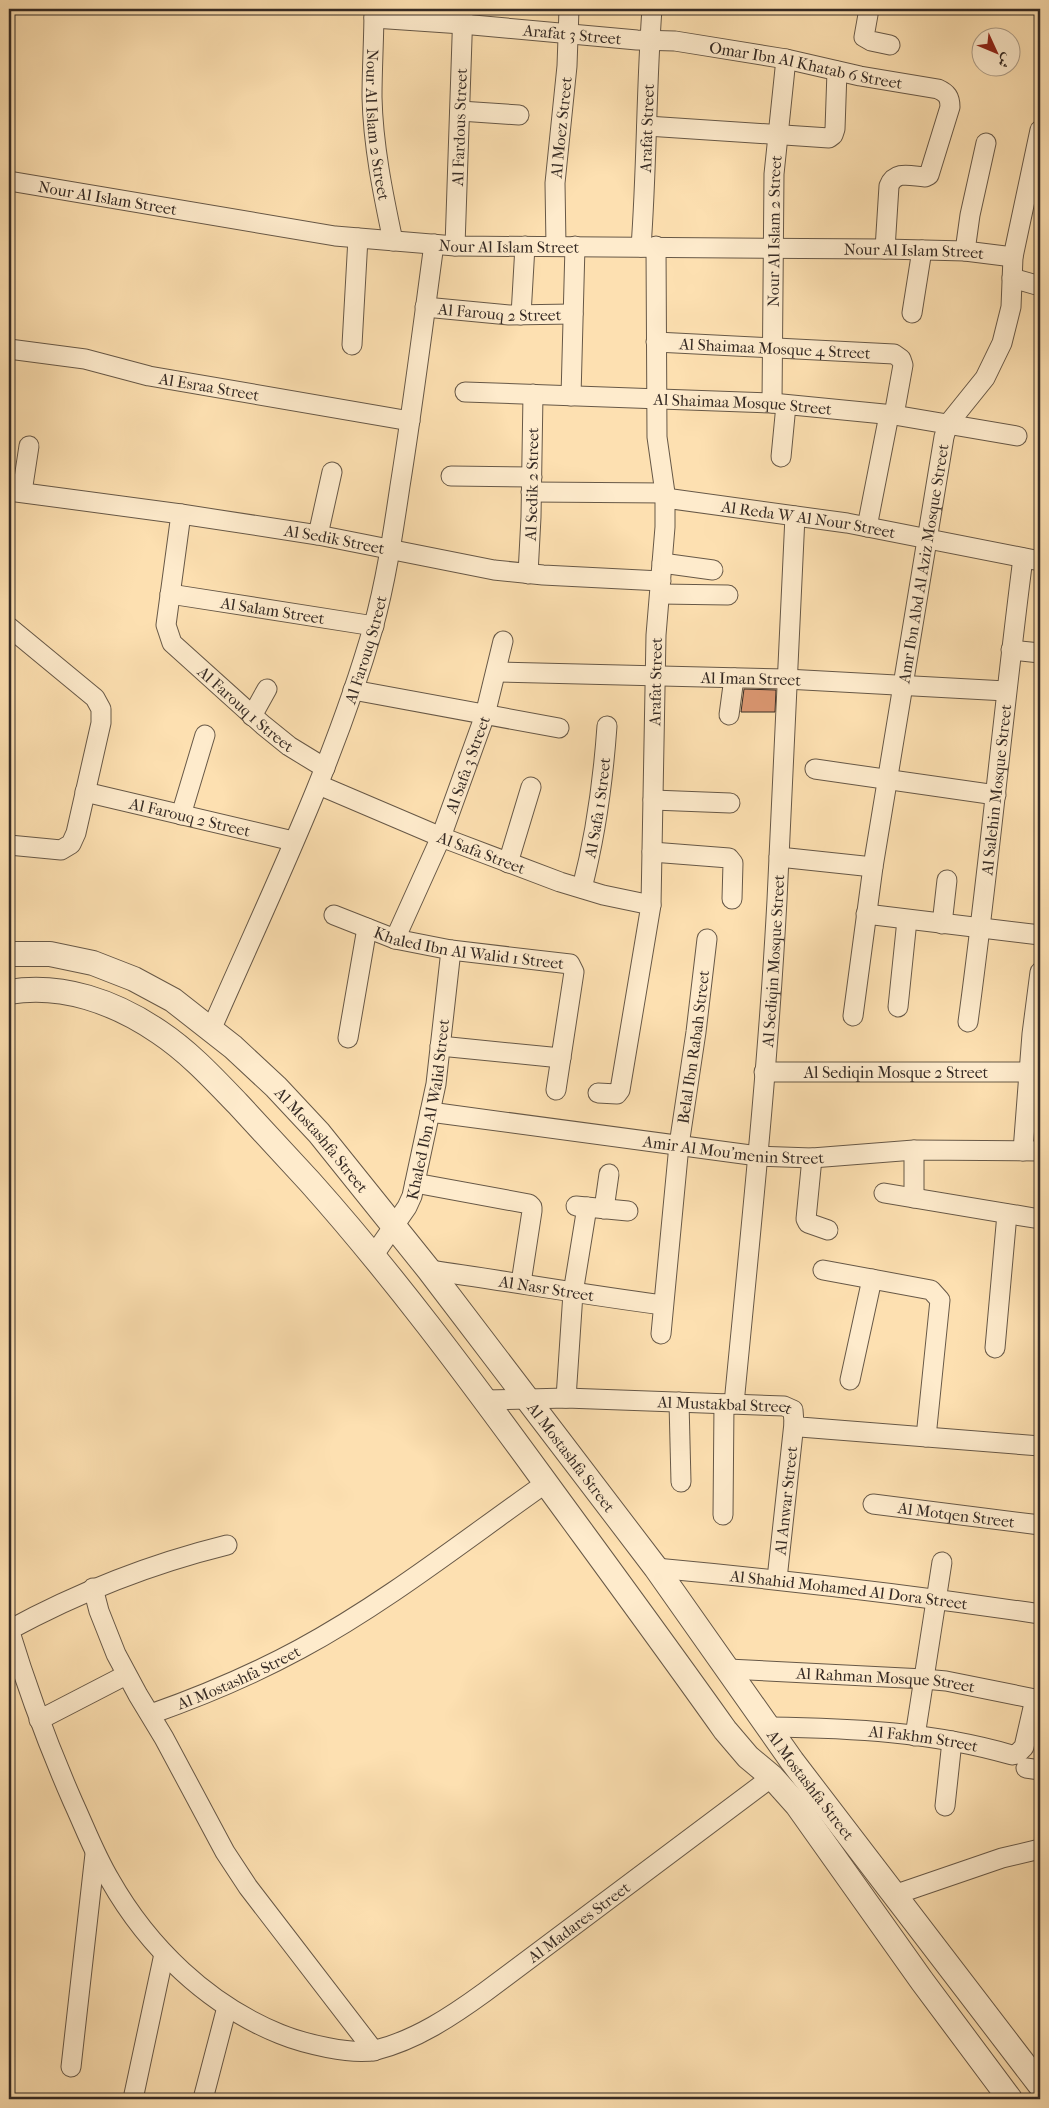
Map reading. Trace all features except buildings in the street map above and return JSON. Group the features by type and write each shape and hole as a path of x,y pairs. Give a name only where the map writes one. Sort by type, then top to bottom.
{"street":[{"name":"Al Moez Street","path":"556,246 556,183 567,66 569,9"},
{"name":"Arafat Street","path":"598,1093 612,1095 617,1094 620,1090 651,905 656,676 665,527 665,496 657,437 656,342 649,246 647,173 652,9"},
{"path":"869,9 864,37 871,41 890,45"},
{"name":"Arafat 3 Street","path":"374,13 463,16 567,34 650,40"},
{"name":"Nour Al Islam 2 Street","path":"374,13 372,97 374,128 382,188 393,241"},
{"name":"Al Fardous Street","path":"455,246 463,16"},
{"name":"Omar Ibn Al Khatab 6 Street","path":"650,40 675,41 719,47 946,92 950,99 950,107 929,175 925,177 898,175 892,179 889,186 885,249"},
{"name":"Nour Al Islam 2 Street","path":"781,457 774,348 773,248 774,174 786,59"},
{"path":"647,126 828,138 833,135 837,71"},
{"path":"460,111 519,115"},
{"name":"Amr Ibn Abd Al Aziz Mosque Street","path":"853,1016 886,779 944,437 948,424 985,378 1002,343 1011,307 1013,257 1040,130"},
{"path":"964,252 986,143"},
{"name":"Nour Al Islam Street","path":"9,181 335,236 455,246 885,249 964,252 1013,257"},
{"path":"352,345 358,238"},
{"name":"Al Farouq Street","path":"211,1030 322,776 374,626 391,549 434,244"},
{"path":"521,315 525,246"},
{"path":"571,396 575,246"},
{"path":"912,313 922,250"},
{"path":"1012,278 1040,286"},
{"name":"Al Farouq 2 Street","path":"425,307 521,315 573,314"},
{"name":"Al Shaimaa Mosque 4 Street","path":"656,342 894,354 901,359 903,365 891,415"},
{"name":"Al Esraa Street","path":"9,349 85,359 149,376 410,421"},
{"name":"Al Shaimaa Mosque Street","path":"465,392 779,404 891,415 1017,436"},
{"name":"Al Sedik 2 Street","path":"528,574 532,485 533,394"},
{"path":"866,527 891,415"},
{"path":"15,492 29,446"},
{"path":"318,536 332,472"},
{"name":"Al Reda W Al Nour Street","path":"451,476 665,496 866,527 1032,560"},
{"name":"Al Sedik Street","path":"15,492 181,514 318,536 494,570 528,574 661,579"},
{"path":"170,594 181,514"},
{"name":"Al Sediqin Mosque Street","path":"723,1515 729,1404 758,1156 779,857 795,516"},
{"name":"Al Salehin Mosque Street","path":"968,1022 981,928 1011,650 1032,560"},
{"path":"661,579 713,570"},
{"path":"661,579 728,596"},
{"name":"Al Salam Street","path":"170,594 374,626"},
{"name":"Al Farouq 1 Street","path":"170,594 166,625 172,643 252,716 322,776"},
{"path":"9,627 95,698 101,708 101,723 76,833 71,844 61,850 9,845"},
{"name":"Al Safa 3 Street","path":"395,939 441,837 485,715 503,641"},
{"path":"1011,650 1040,653"},
{"name":"Al Iman Street","path":"496,672 786,679 1006,691"},
{"path":"729,715 734,678"},
{"path":"252,716 267,689"},
{"path":"353,690 559,728"},
{"name":"Al Safa 1 Street","path":"582,888 592,850 601,795 607,726"},
{"path":"181,815 205,735"},
{"path":"815,769 996,795"},
{"name":"Al Safa Street","path":"322,776 441,837 508,863 582,888 651,905"},
{"path":"508,863 531,787"},
{"name":"Al Farouq 2 Street","path":"85,792 293,841"},
{"path":"653,800 730,803"},
{"path":"652,852 729,858 733,863 732,899"},
{"path":"779,857 873,866"},
{"path":"942,924 947,880"},
{"path":"866,914 1040,934"},
{"name":"Khaled Ibn Al Walid 1 Street","path":"334,915 395,939 451,950 570,964 574,972 556,1090"},
{"path":"898,1007 906,920"},
{"path":"348,1038 367,928"},
{"name":"Belal Ibn Rabah Street","path":"661,1334 679,1146 696,1032 707,939"},
{"name":"Khaled Ibn Al Walid Street","path":"373,1256 393,1225 407,1208 415,1183 430,1112 451,950"},
{"name":"Al Mostashfa Street","path":"9,954 50,954 93,963 134,979 173,1000 211,1030 276,1087 319,1132 429,1270 656,1568 792,1761 1040,2085"},
{"path":"1031,1151 1033,1104 1029,1072 1040,972"},
{"name":"Al Mostashfa Street","path":"9,992 48,989 73,993 122,1011 160,1033 206,1070 297,1168 432,1328 736,1744 761,1770 772,1777 804,1814 922,1981 1010,2099"},
{"path":"440,1046 561,1058"},
{"name":"Al Sediqin Mosque 2 Street","path":"764,1072 1029,1072"},
{"name":"Amir Al Mou'menin Street","path":"430,1112 758,1156 812,1158 914,1150 1031,1151"},
{"path":"914,1150 914,1198"},
{"path":"812,1158 806,1219 808,1223 828,1230"},
{"path":"566,1398 573,1293 589,1207 609,1174"},
{"path":"415,1183 532,1206 521,1283"},
{"path":"884,1193 1040,1219"},
{"path":"589,1207 628,1211"},
{"path":"994,1348 1007,1214"},
{"name":"Al Nasr Street","path":"429,1270 663,1305"},
{"path":"823,1270 931,1290 940,1300 926,1437"},
{"path":"850,1380 872,1279"},
{"name":"Al Mustakbal Street","path":"485,1400 566,1398 789,1407 793,1410 794,1423 800,1427 1040,1446"},
{"path":"679,1402 681,1482"},
{"name":"Al Anwar Street","path":"777,1579 794,1423"},
{"name":"Al Mostashfa Street","path":"150,1714 227,1685 308,1644 384,1597 546,1483"},
{"name":"Al Motqen Street","path":"873,1504 1040,1521"},
{"path":"227,1545 159,1563 93,1588 9,1629 39,1720 95,1854 126,1906 164,1954 205,1991 227,2007 266,2028 308,2044 340,2049 374,2051"},
{"path":"915,1736 942,1562"},
{"name":"Al Shahid Mohamed Al Dora Street","path":"656,1568 777,1579 937,1598 1040,1614"},
{"path":"93,1588 107,1633 126,1676 150,1714 236,1870 374,2051"},
{"path":"669,1652 701,1631"},
{"name":"Al Rahman Mosque Street","path":"728,1669 924,1679 1037,1699"},
{"path":"39,1720 126,1676"},
{"name":"Al Fakhm Street","path":"769,1727 845,1728 915,1736 979,1745 1012,1755 1017,1754 1024,1747 1037,1699"},
{"path":"945,1806 952,1741"},
{"name":"Al Madares Street","path":"374,2051 421,2032 465,2006 772,1777"},
{"path":"894,1895 1002,1858 1040,1849"},
{"path":"71,2067 95,1854"},
{"path":"133,2099 164,1954"},
{"path":"922,1981 947,1962"},
{"path":"203,2099 227,2007"}]}
